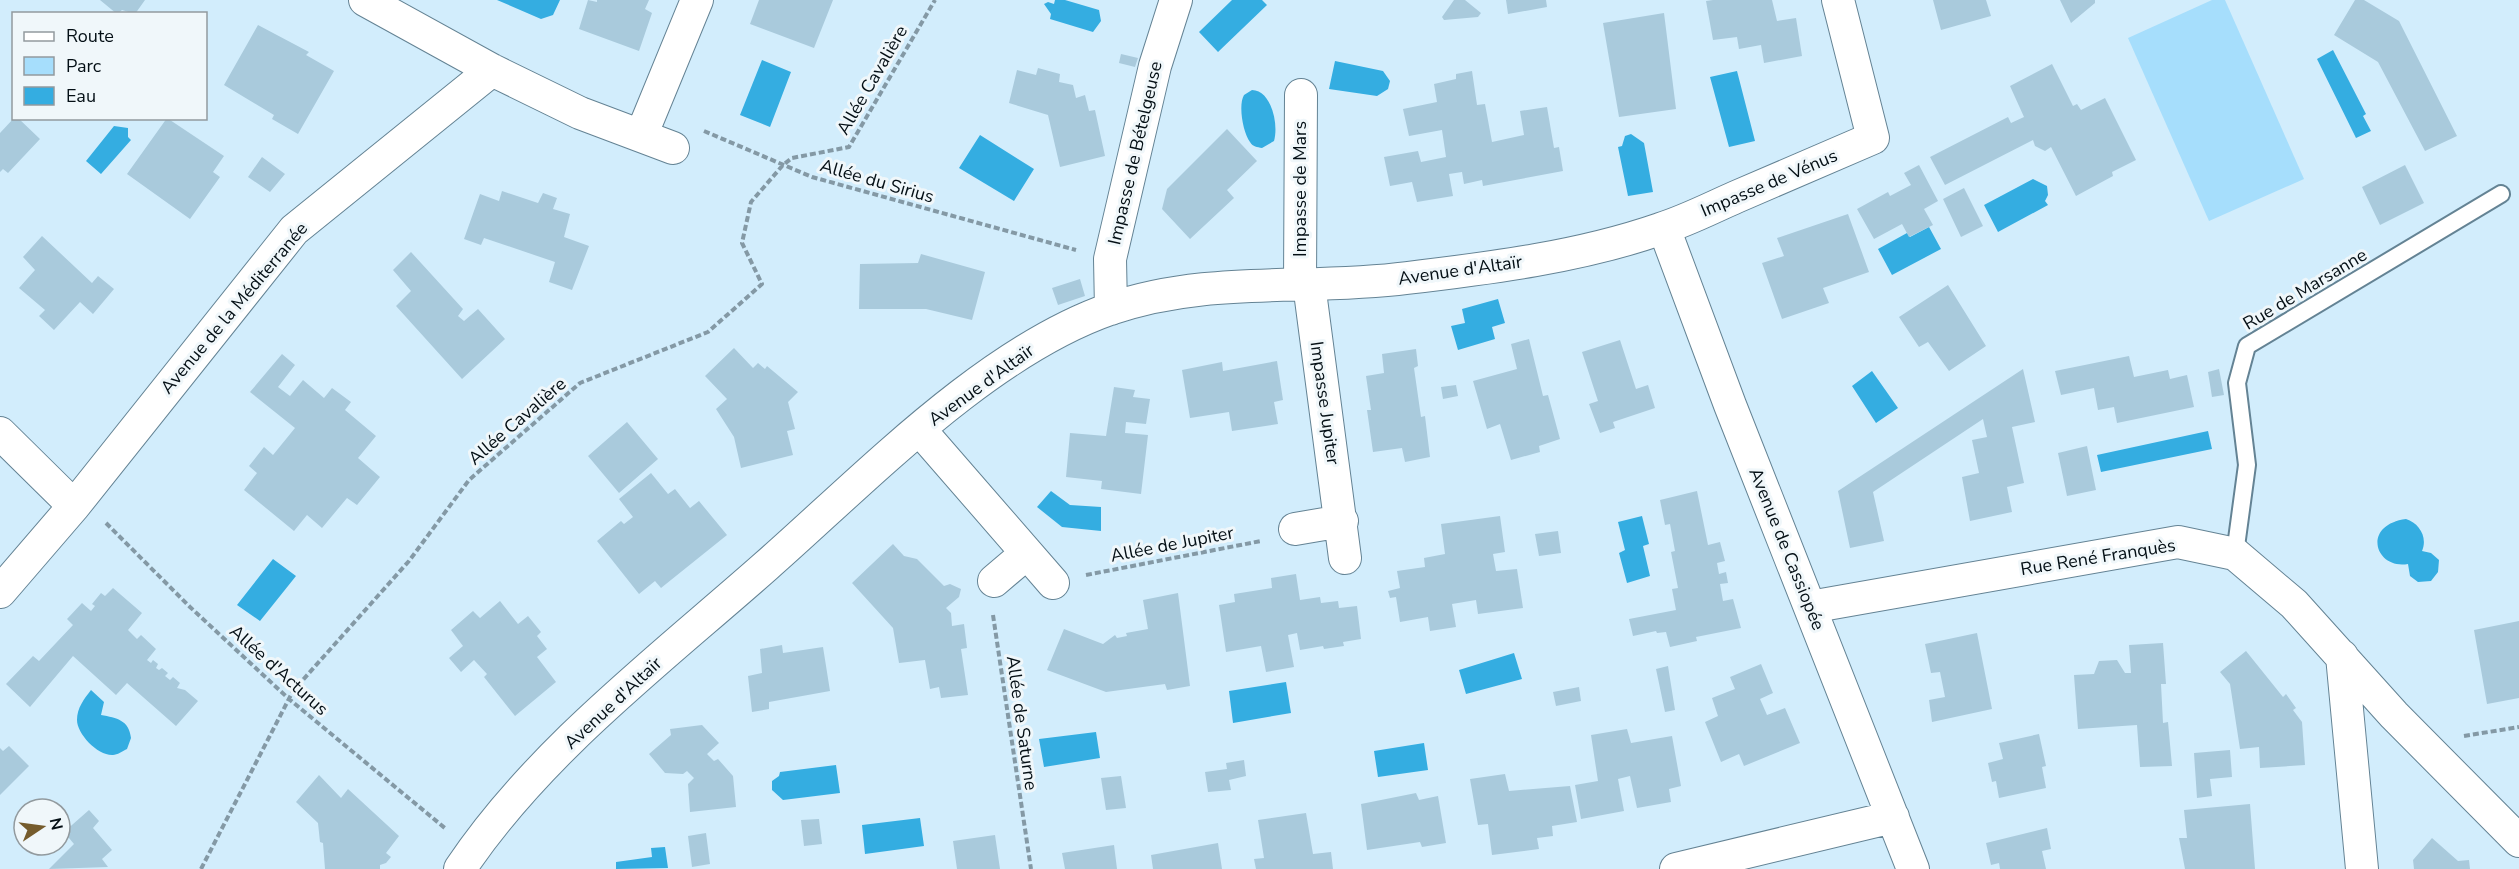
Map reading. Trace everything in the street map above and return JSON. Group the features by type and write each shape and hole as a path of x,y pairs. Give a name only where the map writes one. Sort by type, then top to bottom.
{"street":[{"path":"365,0 492,70 579,113 673,148"},
{"path":"641,136 697,0"},
{"name":"Impasse de Bételgeuse","path":"1111,309 1110,260 1155,66 1176,0"},
{"name":"Impasse de Vénus","path":"1664,228 1874,138 1838,0"},
{"name":"Avenue de la Méditerranée","path":"0,592 77,502 294,230 492,70"},
{"name":"Impasse de Mars","path":"1300,94 1304,284"},
{"name":"Avenue d'Altaïr","path":"466,860 525,786 604,709 920,430 998,368 1051,334 1111,309 1177,291 1236,284 1304,284 1402,279 1520,262 1617,243 1664,228"},
{"name":"Avenue de Cassiopée","path":"1664,228 1730,405 1913,869"},
{"name":"Impasse Jupiter","path":"1304,284 1342,521 1345,558"},
{"path":"920,430 1053,583"},
{"path":"0,433 77,502"},
{"path":"1295,529 1342,521"},
{"name":"Rue René Franquès","path":"1810,607 2178,542 2235,554 2294,604 2422,743 2519,841"},
{"path":"994,581 1027,553"},
{"path":"2342,656 2362,869"},
{"path":"1676,869 1893,817"}],"lane":[{"name":"Rue de Marsanne","path":"2235,554 2247,465 2237,383 2247,346 2501,194"}],"path":[{"name":"Allée Cavalière","path":"201,869 289,699 409,561 468,480 580,383 708,332 762,284 742,243 751,202 783,165 792,158 849,147 934,0"},
{"name":"Allée du Sirius","path":"699,129 812,177 1110,260"},
{"name":"Allée d'Acturus","path":"77,502 466,860"},
{"name":"Allée de Jupiter","path":"1053,583 1284,537 1295,529"},
{"name":"Allée de Saturne","path":"994,581 989,593 1031,869"},
{"path":"2422,743 2519,727"}],"green space":[{"path":"2212,0 2225,0 2304,179 2209,221 2128,38"}],"water":[{"path":"497,0 560,0 553,15 541,19"},
{"path":"1055,0 1065,0 1099,10 1101,21 1093,32 1050,19 1051,14 1044,4 1048,2 1054,4"},
{"path":"1232,0 1262,0 1267,5 1218,52 1199,32"},
{"path":"2333,50 2366,114 2363,116 2371,131 2356,138 2317,59"},
{"path":"762,60 791,72 770,127 740,115"},
{"path":"1335,61 1383,71 1390,81 1388,89 1377,96 1329,89"},
{"path":"1737,71 1755,141 1729,147 1710,77"},
{"path":"1252,90 1259,91 1269,102 1274,117 1274,141 1262,148 1250,142 1242,119 1242,100 1244,95"},
{"path":"114,126 128,128 128,137 131,140 101,174 86,161"},
{"path":"1631,134 1644,143 1653,192 1628,196 1618,147 1622,146 1625,136"},
{"path":"980,135 1034,169 1014,201 959,168"},
{"path":"2033,179 2047,186 2048,195 2045,201 2048,205 1998,232 1984,205"},
{"path":"1929,227 1941,249 1892,275 1878,249 1907,233 1910,237"},
{"path":"1498,299 1505,323 1492,327 1495,339 1458,350 1451,326 1465,323 1462,309"},
{"path":"1872,371 1898,408 1876,423 1852,386"},
{"path":"2208,431 2212,449 2101,472 2097,455"},
{"path":"1051,491 1070,505 1101,507 1101,531 1062,527 1037,507"},
{"path":"1642,516 1649,544 1643,546 1650,576 1627,583 1619,553 1625,550 1618,522"},
{"path":"2406,519 2421,531 2424,541 2422,551 2431,553 2439,560 2438,572 2431,581 2418,582 2410,576 2408,564 2397,564 2387,560 2381,554 2378,537 2383,529 2392,523"},
{"path":"273,559 296,576 260,621 237,605"},
{"path":"1514,653 1522,679 1466,694 1459,670"},
{"path":"1286,682 1291,713 1233,723 1229,691"},
{"path":"91,690 104,702 101,715 121,721 128,727 131,738 127,749 118,754 107,754 95,748 84,737 78,726 77,716 83,700"},
{"path":"1096,732 1100,758 1044,767 1039,739"},
{"path":"1424,743 1428,770 1378,777 1374,751"},
{"path":"836,765 840,793 783,800 772,790 772,781 779,776 780,772"},
{"path":"920,818 924,846 865,854 862,825"},
{"path":"665,847 668,868 616,869 616,862 652,857 651,848"}],"building":[{"path":"100,0 145,0 136,12 122,10 115,12"},
{"path":"588,0 597,2 597,0 649,0 645,9 652,13 639,51 579,29"},
{"path":"759,0 833,0 814,48 750,24"},
{"path":"1454,0 1465,0 1481,13 1478,17 1444,20 1442,17"},
{"path":"1506,0 1546,0 1547,7 1508,14"},
{"path":"1772,0 1777,21 1796,18 1802,56 1764,63 1761,45 1739,49 1737,37 1713,40 1706,1"},
{"path":"1933,0 1986,0 1991,16 1941,30"},
{"path":"2060,0 2095,0 2095,3 2071,23"},
{"path":"2355,0 2364,0 2399,21 2457,136 2425,151 2378,62 2334,35"},
{"path":"1664,13 1676,109 1619,117 1603,23"},
{"path":"258,25 309,52 306,55 334,71 298,134 272,119 274,115 224,85"},
{"path":"1121,54 1138,58 1135,67 1119,63"},
{"path":"2052,64 2073,106 2077,104 2081,110 2105,98 2136,160 2112,172 2113,176 2076,196 2051,147 2045,151 2035,146 2033,140 1945,185 1930,157 2008,117 2011,123 2024,117 2010,86"},
{"path":"1038,68 1060,74 1059,82 1073,85 1076,98 1085,95 1089,111 1095,110 1105,156 1060,167 1048,115 1009,103 1017,70 1036,75"},
{"path":"1472,71 1477,105 1485,104 1492,142 1524,135 1520,111 1547,107 1554,148 1559,147 1563,171 1483,186 1482,180 1464,184 1462,172 1449,174 1453,196 1417,202 1412,182 1390,186 1384,157 1418,151 1421,162 1446,157 1442,130 1409,136 1403,109 1437,102 1434,84 1456,79 1456,74"},
{"path":"12,120 20,120 40,139 8,173 3,169 0,172 0,133"},
{"path":"166,120 170,120 224,156 213,172 220,177 190,219 127,174"},
{"path":"1227,129 1257,161 1227,190 1234,198 1190,239 1162,209 1167,189"},
{"path":"262,157 285,174 270,192 248,177"},
{"path":"1919,165 1938,201 1924,209 1933,225 1909,237 1902,224 1874,239 1857,209 1888,192 1890,196 1911,185 1904,173"},
{"path":"2405,165 2424,203 2380,225 2362,187"},
{"path":"1964,188 1983,226 1961,237 1943,199"},
{"path":"502,191 538,203 543,193 557,198 553,209 570,214 564,237 589,246 572,290 549,282 555,262 484,238 481,245 464,239 480,194 499,201"},
{"path":"1848,214 1869,272 1823,288 1829,303 1782,319 1762,263 1784,256 1777,238"},
{"path":"42,236 92,283 98,276 114,289 93,314 80,302 54,330 39,316 45,310 19,288 35,270 23,257"},
{"path":"411,252 463,309 458,316 464,321 478,309 505,339 462,379 396,306 411,291 393,270"},
{"path":"921,254 985,272 972,320 926,309 859,309 860,264 918,263"},
{"path":"1080,279 1085,296 1058,305 1052,288"},
{"path":"1948,285 1986,346 1949,371 1928,342 1919,347 1899,317"},
{"path":"1529,339 1543,396 1548,395 1560,439 1539,446 1540,452 1511,460 1500,424 1487,429 1473,381 1517,369 1511,344"},
{"path":"1620,340 1636,389 1648,385 1655,408 1613,422 1615,428 1600,433 1589,404 1598,401 1582,352"},
{"path":"734,348 753,368 758,363 765,369 767,366 798,392 788,402 795,429 787,431 793,455 741,468 734,437 716,409 727,399 705,376"},
{"path":"1416,349 1418,366 1414,368 1421,417 1425,416 1430,457 1405,462 1402,448 1373,452 1367,410 1371,410 1366,376 1384,373 1382,354"},
{"path":"282,354 295,365 278,387 290,396 303,380 324,398 332,388 351,402 345,410 376,436 358,458 380,477 357,505 347,498 322,528 307,515 294,531 244,490 257,473 249,466 264,447 273,455 295,428 250,392"},
{"path":"2129,356 2134,377 2168,370 2170,379 2187,375 2194,407 2117,423 2114,407 2098,410 2094,388 2061,395 2055,371"},
{"path":"1277,361 1283,400 1274,402 1278,424 1232,431 1229,412 1190,418 1182,370 1222,362 1223,371"},
{"path":"2023,369 2035,422 2012,427 2024,483 2007,487 2012,512 1970,521 1962,477 1979,473 1972,440 1987,437 1983,419 1873,492 1884,541 1850,548 1838,491"},
{"path":"2219,369 2224,395 2212,397 2208,372"},
{"path":"1456,385 1458,396 1443,399 1441,387"},
{"path":"1114,387 1135,390 1133,397 1150,399 1146,424 1126,422 1125,433 1148,435 1141,494 1101,489 1102,481 1066,477 1070,433 1106,436"},
{"path":"627,422 658,459 619,493 588,456"},
{"path":"2087,446 2096,490 2067,496 2058,453"},
{"path":"651,473 668,494 675,489 690,508 699,501 727,535 661,588 655,581 639,594 597,541 621,521 624,524 633,517 619,499"},
{"path":"1697,491 1708,545 1720,542 1725,561 1717,563 1719,574 1726,572 1728,583 1720,584 1723,601 1733,599 1741,628 1696,637 1697,641 1670,647 1666,632 1657,633 1656,631 1633,636 1629,619 1676,610 1672,589 1678,588 1671,552 1675,551 1670,524 1665,525 1660,500"},
{"path":"1500,516 1505,552 1493,554 1496,571 1517,569 1523,608 1478,614 1476,600 1452,604 1456,627 1430,631 1428,617 1400,622 1396,597 1390,598 1388,591 1400,588 1397,571 1425,567 1424,558 1445,554 1441,524"},
{"path":"1558,531 1561,553 1539,556 1535,534"},
{"path":"893,544 904,556 917,559 944,586 950,584 961,589 959,597 946,608 951,613 952,626 964,624 967,648 961,649 968,695 941,698 939,687 930,689 925,660 899,663 893,628 852,583"},
{"path":"1296,574 1300,600 1320,597 1321,603 1338,601 1339,608 1357,606 1361,639 1343,642 1344,646 1324,649 1323,646 1300,650 1297,633 1288,635 1294,667 1266,672 1261,646 1226,652 1219,605 1235,602 1234,594 1272,588 1271,578"},
{"path":"113,588 142,613 128,630 137,639 141,635 156,649 147,660 151,663 153,660 158,664 156,668 159,670 162,668 168,673 165,676 170,680 173,677 180,683 177,688 185,690 198,701 176,726 127,683 116,695 73,656 30,707 6,684 33,656 39,661 73,625 67,619 82,603 91,611 95,606 92,604 101,593 105,596"},
{"path":"1178,593 1190,686 1167,690 1165,684 1106,692 1047,670 1064,629 1103,644 1115,635 1117,638 1127,636 1126,633 1148,629 1143,600"},
{"path":"500,601 518,624 528,616 541,632 537,636 547,649 537,657 556,682 515,716 484,677 487,674 474,660 461,672 449,658 463,646 451,630 473,611 480,618"},
{"path":"2519,621 2519,698 2487,704 2474,630"},
{"path":"1977,633 1992,709 1932,722 1929,700 1945,697 1940,672 1931,673 1925,644"},
{"path":"2163,643 2166,684 2161,684 2163,723 2168,722 2172,766 2140,767 2137,725 2078,729 2074,675 2094,674 2099,661 2117,660 2125,673 2131,673 2129,645"},
{"path":"782,645 783,653 823,647 830,691 769,702 769,709 752,712 748,676 762,673 760,649"},
{"path":"2246,651 2283,697 2286,694 2296,708 2293,710 2302,722 2305,765 2260,768 2259,747 2240,749 2230,684 2220,672"},
{"path":"1761,664 1773,693 1760,699 1767,715 1785,708 1800,743 1744,766 1739,754 1721,762 1705,722 1718,716 1712,698 1735,689 1730,677"},
{"path":"1668,666 1675,710 1665,712 1656,669"},
{"path":"1579,687 1581,701 1556,706 1553,692"},
{"path":"702,725 719,743 707,754 714,761 718,759 733,776 736,807 690,812 688,784 694,778 687,771 683,774 665,773 649,754 671,735 670,729"},
{"path":"1627,729 1631,743 1672,736 1681,786 1669,789 1671,802 1637,808 1630,776 1618,779 1624,811 1581,819 1575,785 1598,781 1591,735"},
{"path":"2039,734 2046,766 2042,767 2046,788 1999,798 1996,781 1992,782 1988,763 2003,759 1999,743"},
{"path":"9,746 29,766 0,795 0,748 3,751"},
{"path":"2230,750 2232,777 2210,779 2212,796 2197,798 2194,753"},
{"path":"1244,760 1246,776 1229,780 1231,790 1208,792 1205,772 1227,769 1226,763"},
{"path":"1505,774 1509,791 1570,786 1577,822 1552,826 1553,836 1537,838 1539,849 1492,855 1488,824 1478,825 1470,779"},
{"path":"319,775 341,798 348,789 399,836 386,853 391,857 386,863 380,865 380,869 325,869 323,843 320,842 318,823 296,802"},
{"path":"1121,776 1126,808 1106,810 1101,778"},
{"path":"1416,793 1419,800 1438,796 1446,843 1422,847 1420,842 1367,850 1361,804"},
{"path":"2250,804 2255,869 2185,869 2179,838 2187,838 2184,810"},
{"path":"89,810 99,821 93,828 112,850 102,859 108,867 49,869 61,857 72,857 74,844 72,825"},
{"path":"1306,813 1313,854 1331,852 1333,869 1256,869 1254,859 1264,858 1258,820"},
{"path":"819,819 822,844 804,846 801,820"},
{"path":"2047,828 2051,849 2042,851 2046,869 2000,869 1999,863 1991,865 1986,843"},
{"path":"706,833 710,864 692,867 688,836"},
{"path":"995,835 1000,869 957,869 953,841"},
{"path":"2432,838 2458,861 2469,860 2470,869 2414,869 2413,860"},
{"path":"1218,843 1222,869 1153,869 1151,855"},
{"path":"1114,845 1117,869 1065,869 1062,853"}]}
